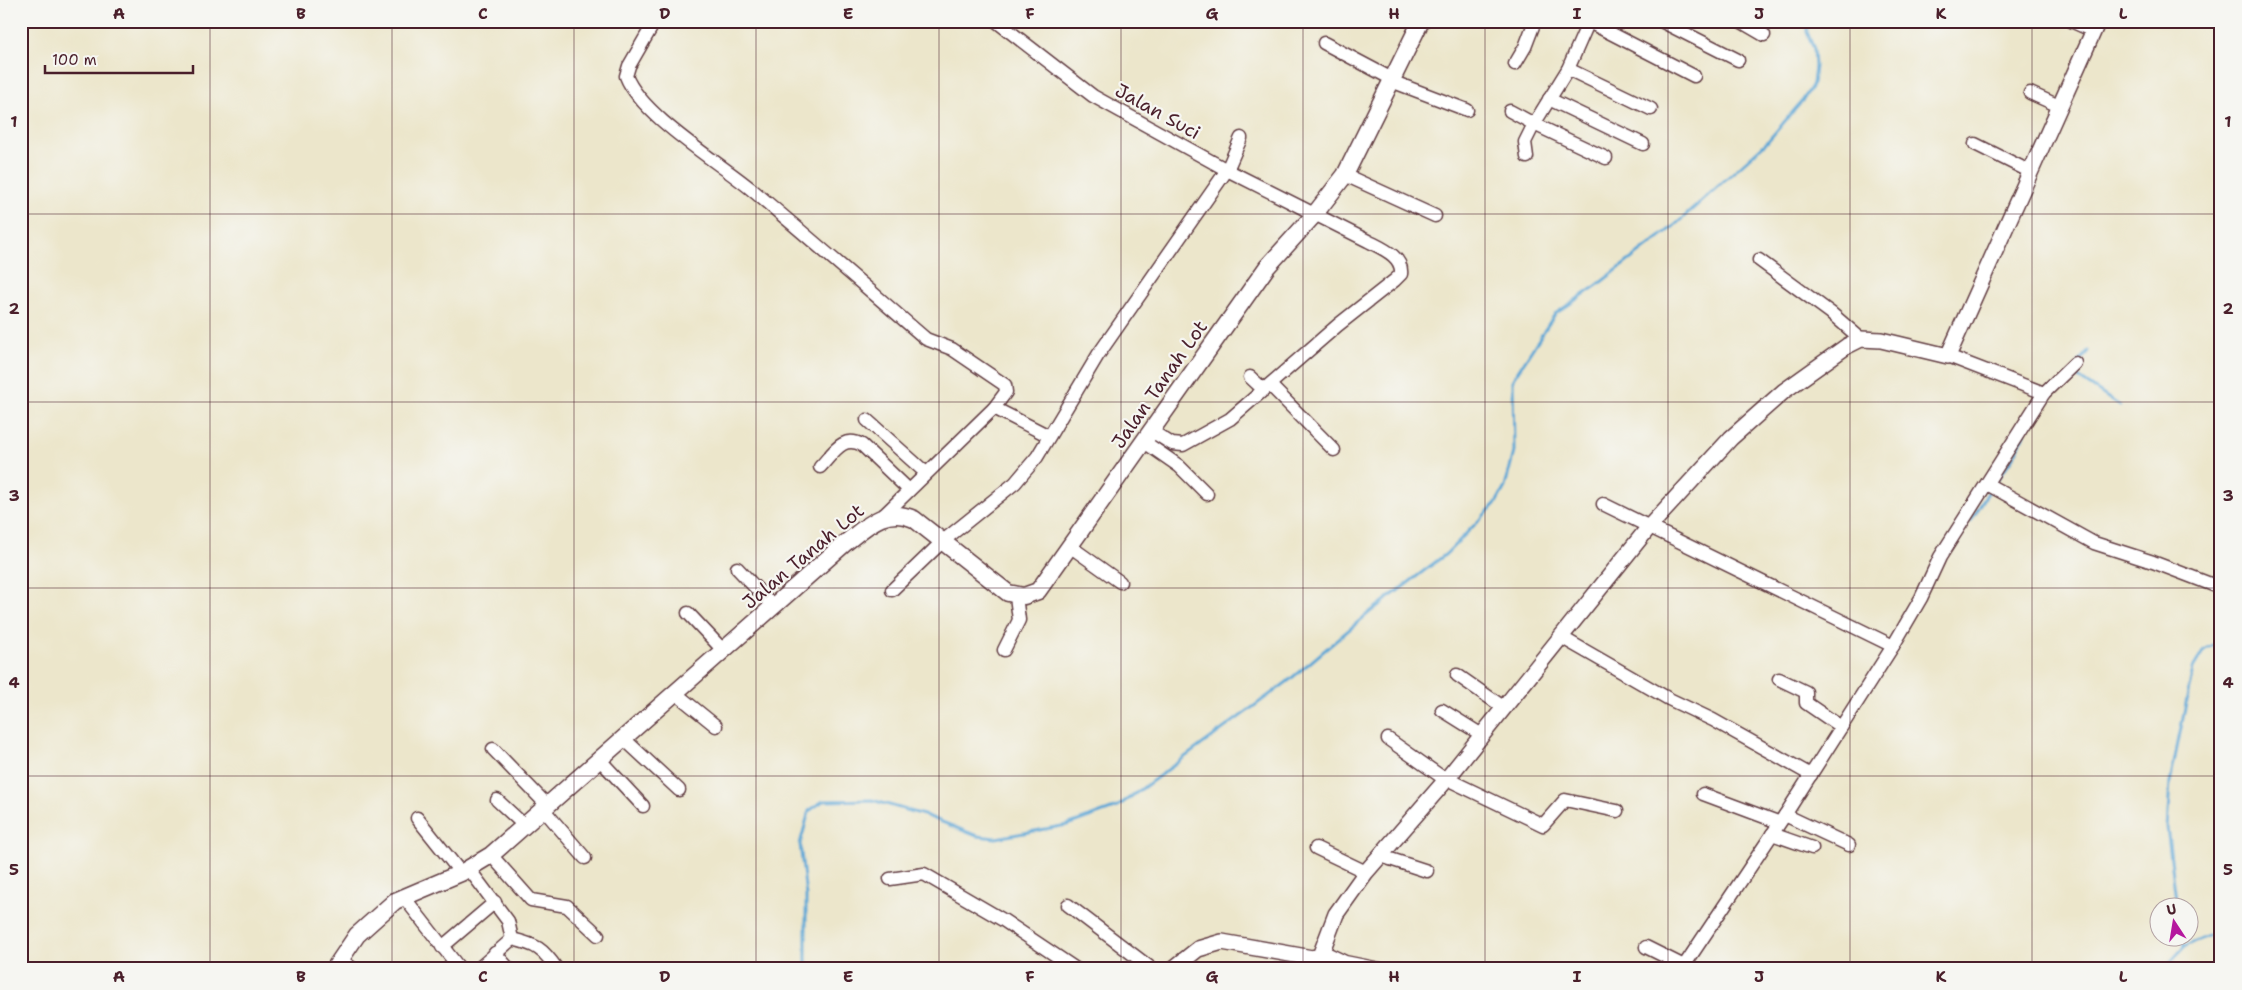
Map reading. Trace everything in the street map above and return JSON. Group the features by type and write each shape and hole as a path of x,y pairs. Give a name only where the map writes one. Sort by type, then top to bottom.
{"main road":[{"name":"Jalan Tanah Lot","path":"342,966 357,935 379,913 403,896 465,871 491,855 546,808 722,649 844,544 884,515 904,514 914,519 1008,593 1016,596 1029,596 1038,591 1071,547 1147,435 1267,267 1314,215 1345,175 1421,21"}],"street":[{"path":"655,21 629,66 626,76 634,91 651,111 750,188 926,339 952,349 1005,385 1006,392 994,408 884,515"},
{"name":"Jalan Suci","path":"996,21 1093,96 1227,170 1391,254 1399,263 1401,274 1338,324 1267,387"},
{"path":"1515,64 1525,47 1535,21"},
{"path":"1661,21 1738,60"},
{"path":"1740,21 1764,35"},
{"path":"1942,355 2095,26 2071,21"},
{"path":"1527,157 1525,142 1568,69 1589,22 1694,76"},
{"path":"1324,44 1391,80 1467,110"},
{"path":"1568,69 1650,110"},
{"path":"2030,93 2058,106"},
{"path":"1549,99 1643,144"},
{"path":"1510,110 1534,124 1606,158"},
{"path":"892,590 943,541 1015,483 1038,457 1098,355 1227,170 1241,138"},
{"path":"1974,144 2029,171"},
{"path":"1345,175 1435,216"},
{"path":"1760,260 1831,313 1861,339"},
{"path":"1314,959 1336,914 1366,872 1447,780 1503,707 1730,438 1784,391 1861,339 1881,340 1942,355 2042,397"},
{"path":"1646,947 1683,967 1811,775 1921,598 1940,557 2042,397 2075,363"},
{"path":"1250,377 1267,387 1334,450"},
{"path":"1147,435 1172,444 1183,445 1230,419 1267,387"},
{"path":"994,408 1049,436"},
{"path":"867,420 926,473"},
{"path":"1147,435 1207,494"},
{"path":"820,468 844,442 852,440 862,446 909,490"},
{"path":"1987,484 2094,543 2153,562 2221,588"},
{"path":"1603,504 1892,646"},
{"path":"1071,547 1120,582"},
{"path":"737,568 773,606"},
{"path":"1004,650 1019,620 1016,596"},
{"path":"688,613 722,649"},
{"path":"1562,638 1669,699 1713,720 1811,775"},
{"path":"1457,675 1503,707"},
{"path":"1779,679 1806,692 1806,703 1841,727"},
{"path":"674,692 716,726"},
{"path":"1442,710 1482,735"},
{"path":"623,738 678,790"},
{"path":"1388,739 1447,780 1543,825 1546,824 1565,800 1617,811"},
{"path":"493,749 546,808 585,858"},
{"path":"599,759 643,806"},
{"path":"1703,794 1782,819 1849,845"},
{"path":"497,800 525,826"},
{"path":"417,818 495,902 508,921 512,939"},
{"path":"1772,834 1812,848"},
{"path":"1316,848 1366,872"},
{"path":"491,855 532,900 567,906 598,935"},
{"path":"1380,856 1427,871"},
{"path":"890,879 924,874 1003,920 1076,969"},
{"path":"403,896 460,969"},
{"path":"442,947 495,902"},
{"path":"1068,905 1152,969"},
{"path":"478,969 512,939"},
{"path":"512,939 532,944 544,951 557,969"},
{"path":"1173,969 1198,950 1222,942 1380,969"},
{"path":"495,953 509,969"}],"waterway":[{"path":"806,969 806,896 800,844 809,811 823,801 872,800 927,816 977,836 996,838 1067,825 1117,807 1287,682 1370,612 1446,554 1496,503 1505,487 1514,452 1513,379 1555,314 1596,286 1674,226 1767,142 1803,100 1813,84 1814,49 1807,32 1807,21"},
{"path":"2078,363 2088,351"},
{"path":"2071,373 2120,406"},
{"path":"1995,483 2016,453 2025,433"},
{"path":"1971,521 1989,491"},
{"path":"2176,898 2167,827 2170,783 2193,668 2204,650 2221,641"},
{"path":"2164,969 2184,947 2221,930"}]}
